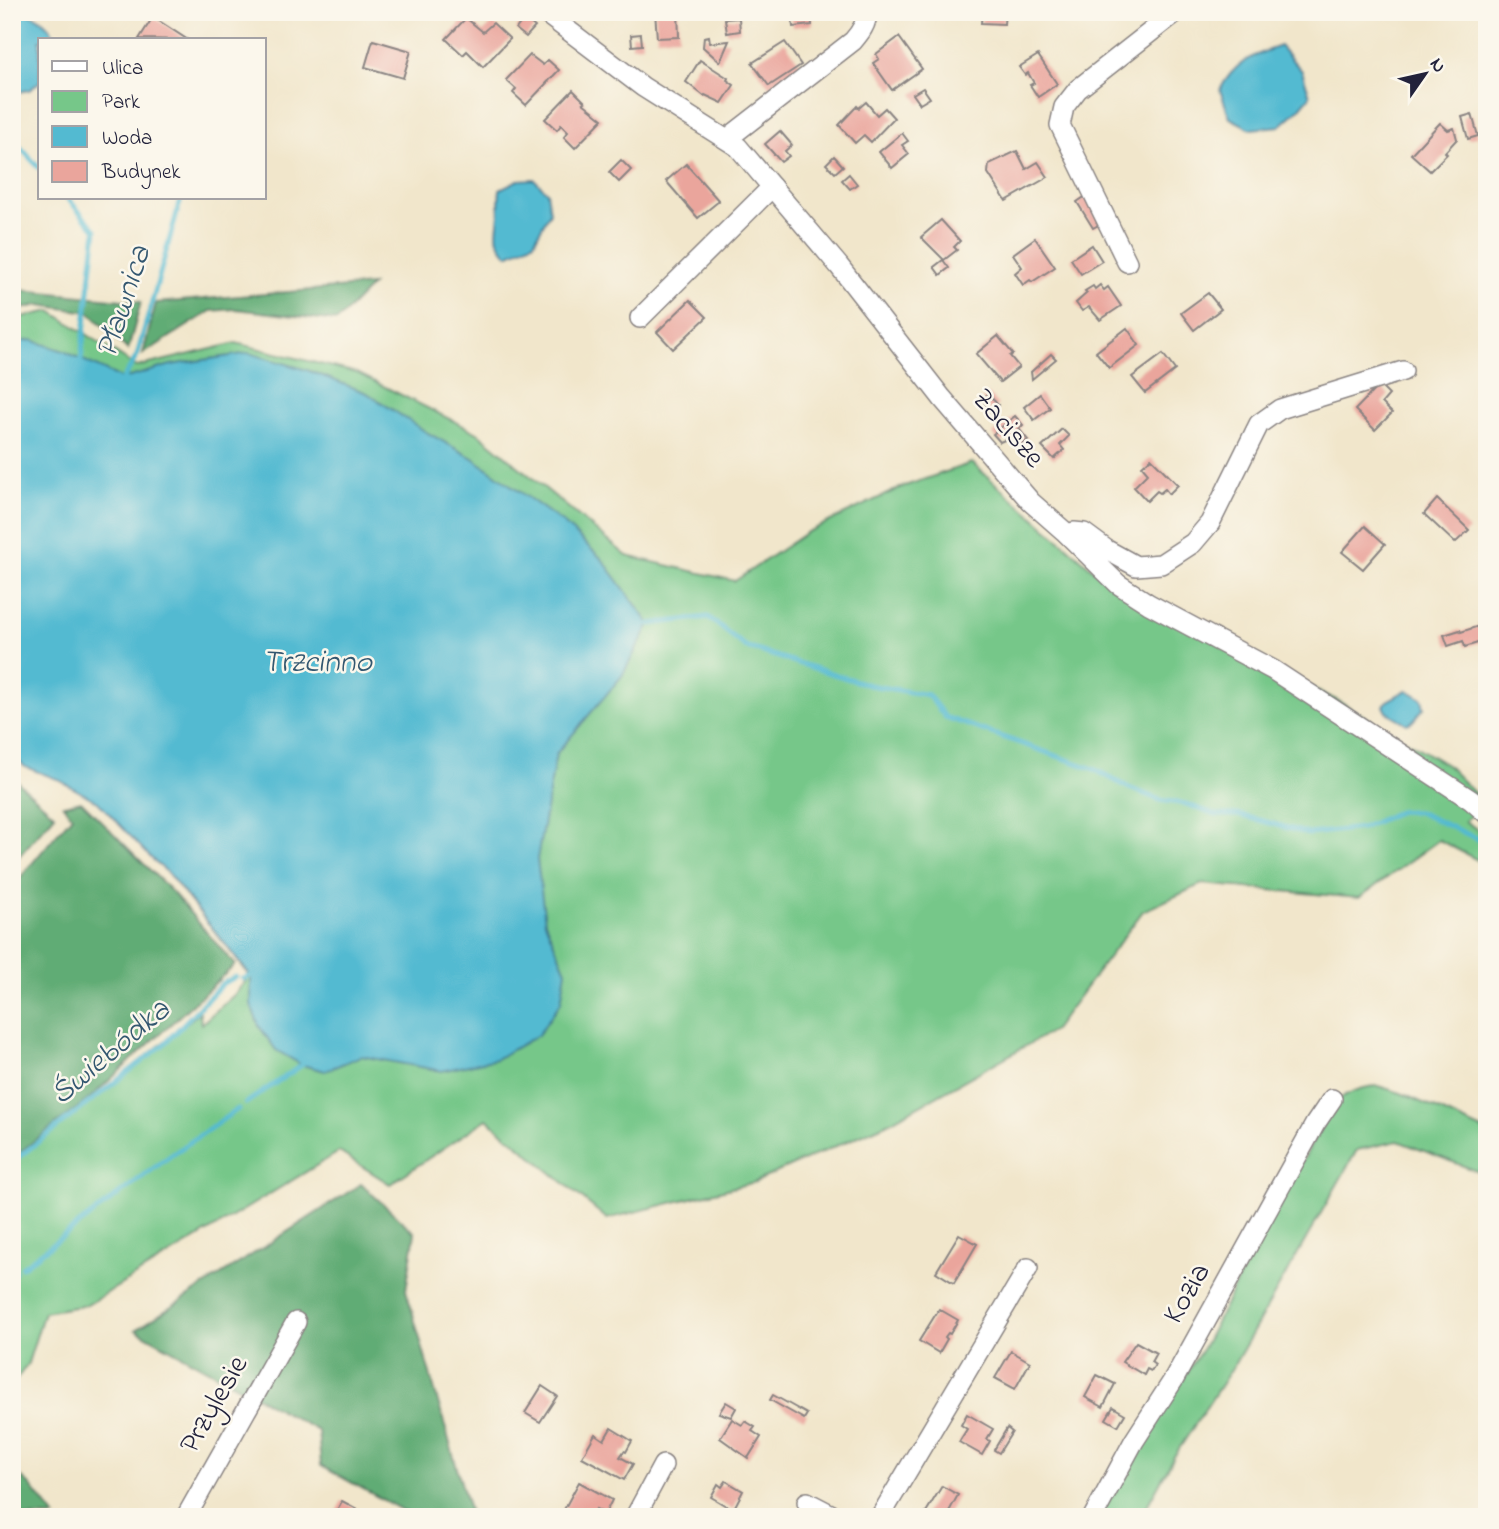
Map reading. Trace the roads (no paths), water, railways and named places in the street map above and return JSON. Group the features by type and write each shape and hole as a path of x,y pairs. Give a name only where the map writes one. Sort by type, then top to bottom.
{"street":[{"name":"Zacisze","path":"544,12 643,87 738,147 839,266 942,398 1031,502 1065,531 1118,584 1149,604 1273,670 1471,800 1487,814"},
{"path":"727,139 853,41 867,19 867,12"},
{"path":"1127,262 1060,125 1064,107 1078,89 1176,12"},
{"path":"640,318 772,187"},
{"path":"1065,531 1084,533 1136,566 1161,564 1193,543 1210,523 1259,424 1280,409 1403,371"},
{"name":"Kozia","path":"1093,1517 1135,1441 1178,1372 1315,1124 1332,1100"},
{"path":"880,1517 1028,1268"},
{"name":"Przylesie","path":"186,1517 296,1322"},
{"path":"635,1517 663,1465"},
{"path":"807,1502 836,1517"}],"water":[{"path":"18,12 31,14 42,20 56,38 38,38 38,83 29,90 12,93 12,17"},
{"path":"1280,46 1302,71 1310,96 1280,126 1251,129 1230,118 1220,90 1238,66"},
{"path":"534,179 547,192 550,212 534,242 508,255 497,235 500,189 518,180"},
{"name":"Trzcinno","path":"31,340 64,351 123,379 171,365 249,353 307,370 367,393 426,432 473,458 562,522 602,559 650,624 622,676 556,754 537,859 545,922 566,971 561,1002 538,1035 496,1059 442,1071 361,1056 325,1071 302,1065 276,1050 259,1026 251,1005 251,976 167,872 98,802 57,779 25,767 12,754 12,343"},
{"path":"1407,690 1422,699 1424,708 1407,724 1387,712 1384,706 1387,701"}],"waterway":[{"path":"21,148 38,167"},
{"path":"69,200 96,230 81,359"},
{"name":"Pławnica","path":"123,379 137,356 180,200"},
{"path":"650,624 708,617 746,647 869,685 928,695 945,717 1094,769 1129,788 1160,800 1186,804 1216,815 1238,815 1309,834 1362,828 1400,811 1418,812 1487,843"},
{"name":"Świebódka","path":"243,979 251,976"},
{"name":"Świebódka","path":"12,1162 163,1045 223,983 236,977"},
{"path":"246,1103 302,1065"},
{"path":"22,1267 170,1156 238,1109"}]}
